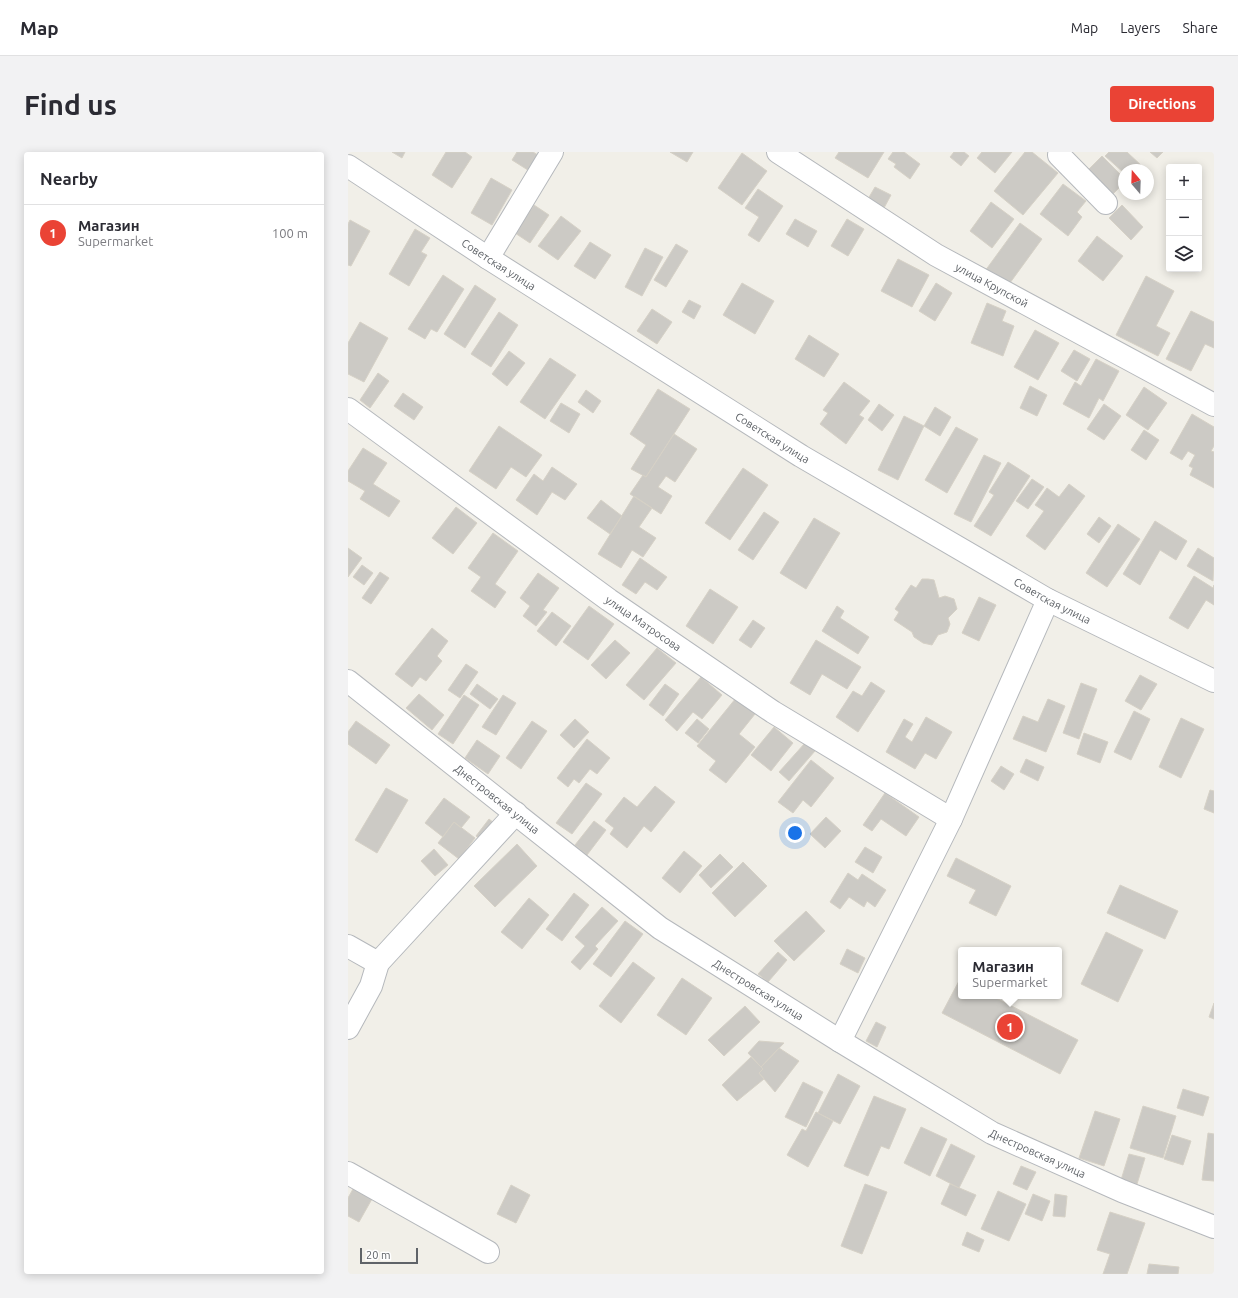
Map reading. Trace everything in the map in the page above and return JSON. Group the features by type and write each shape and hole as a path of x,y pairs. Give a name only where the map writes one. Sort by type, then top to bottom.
{"street":[{"path":"488,258 552,152"},
{"name":"улица Крупской","path":"778,152 936,255 1214,405"},
{"path":"1058,153 1106,203"},
{"name":"Советская улица","path":"348,166 488,258 801,456 1048,600 1214,681"},
{"name":"улица Матросова","path":"348,409 610,600 773,712 952,819"},
{"path":"840,1042 952,819 1048,600"},
{"name":"Днестровская улица","path":"348,681 660,928 840,1042 992,1133 1122,1191 1214,1226"},
{"path":"348,1028 371,986 378,963 516,813"},
{"path":"348,946 378,963"},
{"path":"348,1173 488,1252"}],"building":[{"path":"392,152 405,152 402,158"},
{"path":"446,152 465,152 472,157 452,188 432,175"},
{"path":"517,152 533,152 541,157 531,172 512,160"},
{"path":"670,152 693,152 687,162"},
{"path":"839,152 884,152 868,178 835,158"},
{"path":"893,152 904,152 920,164 910,179 894,167 896,164 888,159"},
{"path":"954,152 964,152 969,156 961,166 950,157"},
{"path":"982,152 1012,152 995,173 977,158"},
{"path":"1025,152 1032,152 1058,173 1023,215 994,191"},
{"path":"1109,152 1127,152 1140,164 1118,164 1118,168 1105,156"},
{"path":"1150,152 1163,152 1157,158"},
{"path":"742,153 767,171 742,205 718,188"},
{"path":"1102,156 1118,172 1118,189 1109,198 1085,173"},
{"path":"491,178 512,190 492,225 471,213"},
{"path":"1063,184 1086,201 1077,212 1082,217 1068,236 1040,214"},
{"path":"875,187 891,195 884,208 868,199"},
{"path":"758,189 783,206 759,242 748,235 759,217 745,208"},
{"path":"991,202 1014,219 992,248 970,231"},
{"path":"534,205 549,215 530,243 515,233"},
{"path":"1122,205 1143,227 1131,240 1109,218"},
{"path":"561,216 581,231 558,260 538,246"},
{"path":"795,219 817,231 808,247 786,234"},
{"path":"847,219 864,229 848,256 831,246"},
{"path":"350,220 370,231 351,266 348,265 348,224"},
{"path":"1020,223 1042,239 1007,287 985,271"},
{"path":"415,229 430,238 421,252 427,255 409,286 389,274"},
{"path":"1097,236 1123,256 1103,281 1078,261"},
{"path":"590,242 611,255 595,279 574,266"},
{"path":"676,244 688,251 666,287 654,280"},
{"path":"645,248 663,257 642,296 625,287"},
{"path":"898,259 929,275 912,307 881,291"},
{"path":"443,275 464,289 437,332 431,329 425,339 408,329"},
{"path":"1146,276 1174,291 1156,326 1170,333 1158,356 1116,335"},
{"path":"742,283 774,301 755,334 723,315"},
{"path":"936,283 952,293 935,321 919,311"},
{"path":"475,285 496,299 465,348 444,334"},
{"path":"689,300 701,306 694,319 682,312"},
{"path":"987,303 1006,311 1002,321 1014,326 1003,356 971,343"},
{"path":"652,309 672,322 657,344 637,331"},
{"path":"1191,311 1214,322 1214,348 1205,344 1191,371 1166,359"},
{"path":"499,312 518,325 491,367 471,354"},
{"path":"360,322 388,338 364,382 348,374 348,343"},
{"path":"1035,330 1059,343 1038,380 1014,367"},
{"path":"809,335 839,354 824,377 795,359"},
{"path":"1074,350 1090,359 1077,381 1061,371"},
{"path":"509,351 525,363 507,386 492,374"},
{"path":"550,358 576,375 545,419 520,402"},
{"path":"1096,359 1119,371 1103,401 1099,398 1089,418 1063,404 1075,382 1081,386"},
{"path":"378,373 389,381 370,408 360,400"},
{"path":"844,382 870,401 859,415 864,418 846,444 820,424 828,413 823,410"},
{"path":"1030,386 1047,395 1037,416 1020,408"},
{"path":"1144,387 1167,403 1148,430 1126,415"},
{"path":"658,389 690,409 646,477 631,469 646,445 630,434"},
{"path":"586,390 601,401 593,413 578,402"},
{"path":"403,393 423,407 414,420 394,406"},
{"path":"561,403 580,414 569,433 550,421"},
{"path":"879,404 894,415 882,431 868,420"},
{"path":"1104,404 1121,416 1104,440 1087,429"},
{"path":"935,407 951,417 940,436 924,426"},
{"path":"1192,414 1214,427 1214,446 1211,451 1214,452 1214,488 1190,475 1193,468 1189,466 1195,455 1188,451 1182,460 1170,453"},
{"path":"904,416 924,426 898,480 878,470"},
{"path":"499,426 542,455 526,477 511,467 496,489 469,471"},
{"path":"956,427 978,439 947,493 925,480"},
{"path":"1144,430 1159,440 1146,460 1131,450"},
{"path":"674,434 697,449 675,482 666,476 658,487 672,496 661,514 630,494 643,475 646,477"},
{"path":"363,448 387,463 373,484 400,501 389,517 360,499 365,491 348,481 348,471"},
{"path":"984,455 1001,463 971,522 954,514"},
{"path":"1008,462 1030,476 991,536 974,526 994,495 989,492"},
{"path":"552,467 577,484 565,500 552,492 537,515 516,500 534,474 543,481"},
{"path":"743,468 768,485 730,540 705,523"},
{"path":"1032,479 1044,487 1028,509 1016,501"},
{"path":"1069,484 1085,496 1045,550 1026,536 1044,511 1035,505 1047,488 1059,497"},
{"path":"634,496 652,508 639,527 656,538 643,557 632,550 621,568 598,554"},
{"path":"601,500 622,516 610,534 587,518"},
{"path":"456,507 477,523 453,554 432,538"},
{"path":"764,512 779,522 753,560 738,550"},
{"path":"1099,517 1111,526 1099,543 1087,534"},
{"path":"814,518 840,533 806,589 780,573"},
{"path":"1155,521 1187,541 1176,560 1160,550 1140,585 1123,574"},
{"path":"1118,524 1140,539 1107,587 1086,573"},
{"path":"493,533 518,551 495,584 506,592 495,608 471,591 481,577 468,568"},
{"path":"348,548 362,558 348,577"},
{"path":"1198,548 1214,558 1213,581 1187,566"},
{"path":"640,558 667,577 657,590 645,582 636,594 622,585"},
{"path":"362,565 373,573 364,585 353,577"},
{"path":"380,572 389,578 371,604 362,598"},
{"path":"538,573 559,588 543,610 547,612 536,626 523,616 530,606 520,598"},
{"path":"1194,576 1213,588 1214,585 1214,605 1206,600 1188,629 1169,618"},
{"path":"922,579 934,580 939,598 945,596 954,599 957,609 948,618 950,624 947,632 938,635 932,645 923,643 914,637 912,632 894,620 899,612 895,609 911,585 916,588"},
{"path":"710,589 738,607 713,644 686,626"},
{"path":"979,597 996,605 979,641 962,633"},
{"path":"589,606 614,624 588,660 563,642"},
{"path":"837,606 844,611 840,618 869,637 858,654 822,631"},
{"path":"552,612 571,626 556,646 537,631"},
{"path":"753,620 765,628 751,648 739,640"},
{"path":"432,628 448,641 437,656 442,661 426,681 420,677 412,687 395,674"},
{"path":"615,640 630,653 606,679 591,665"},
{"path":"816,640 861,667 847,689 822,674 810,695 790,683"},
{"path":"657,648 676,663 644,700 626,685"},
{"path":"466,664 478,672 460,698 448,690"},
{"path":"1140,675 1157,684 1141,710 1125,701"},
{"path":"701,677 722,695 702,719 693,712 677,731 665,720"},
{"path":"871,682 885,691 858,732 836,717 853,691 862,696"},
{"path":"1081,683 1097,689 1079,739 1063,733"},
{"path":"477,684 498,699 490,709 470,694"},
{"path":"665,684 679,694 663,716 649,705"},
{"path":"419,694 444,715 432,730 406,708"},
{"path":"464,695 479,705 453,744 438,734"},
{"path":"503,695 516,703 496,735 482,727"},
{"path":"736,698 755,714 739,734 755,747 726,783 709,770 716,761 697,746"},
{"path":"1048,699 1065,706 1046,752 1013,739 1023,716 1038,722"},
{"path":"1134,711 1150,719 1131,760 1114,752"},
{"path":"926,717 952,732 936,759 925,753 915,769 886,752 904,719 913,724 905,737 912,742"},
{"path":"1181,718 1204,729 1181,778 1159,767"},
{"path":"575,719 589,732 574,748 560,735"},
{"path":"697,719 709,729 698,743 685,733"},
{"path":"356,721 390,745 376,764 348,744 348,732"},
{"path":"532,721 547,731 521,769 506,758"},
{"path":"774,727 793,743 771,771 751,755"},
{"path":"1084,733 1108,742 1100,763 1077,754"},
{"path":"587,739 610,758 597,774 590,769 579,783 574,779 568,787 557,778"},
{"path":"477,740 500,756 488,774 465,758"},
{"path":"805,743 815,751 789,781 779,772"},
{"path":"1026,759 1044,767 1038,781 1020,772"},
{"path":"811,760 834,778 811,807 803,800 793,813 778,802"},
{"path":"1001,766 1014,774 1004,790 991,781"},
{"path":"586,783 602,794 572,834 556,823"},
{"path":"655,786 675,802 651,832 644,826 627,848 610,834 614,828 605,821 624,797 637,807"},
{"path":"386,788 408,800 377,853 355,840"},
{"path":"1210,790 1214,791 1214,813 1204,809"},
{"path":"885,793 919,817 906,836 881,819 872,831 863,825"},
{"path":"444,798 470,817 461,828 454,822 443,837 425,823"},
{"path":"826,817 841,831 825,848 810,834"},
{"path":"489,819 499,827 486,843 476,836"},
{"path":"594,821 606,830 587,855 575,845"},
{"path":"454,822 475,838 459,859 438,843"},
{"path":"517,844 537,866 495,907 474,886"},
{"path":"865,847 882,857 873,873 855,862"},
{"path":"434,849 448,865 435,876 421,861"},
{"path":"684,851 702,866 680,893 662,878"},
{"path":"720,854 733,867 711,888 699,875"},
{"path":"956,858 1011,886 996,916 969,903 976,890 947,876"},
{"path":"743,862 767,886 735,917 712,893"},
{"path":"848,873 858,880 862,874 886,890 875,907 867,901 864,907 849,897 840,909 830,902"},
{"path":"1120,885 1178,911 1165,939 1107,913"},
{"path":"574,893 589,905 562,941 546,929"},
{"path":"529,898 549,915 522,949 501,932"},
{"path":"602,907 618,921 595,946 598,949 580,970 571,962 585,946 575,937"},
{"path":"806,911 825,931 794,961 774,941"},
{"path":"625,921 643,934 611,977 593,964"},
{"path":"1106,932 1143,950 1118,1002 1081,984"},
{"path":"847,949 865,958 858,973 840,964"},
{"path":"778,952 787,960 768,982 758,974"},
{"path":"633,962 655,978 621,1023 599,1006"},
{"path":"682,978 712,998 686,1035 657,1015"},
{"path":"958,983 958,999 998,999 1078,1040 1060,1074 942,1013"},
{"path":"1214,1003 1214,1019 1209,1017"},
{"path":"745,1006 760,1022 724,1056 708,1040"},
{"path":"876,1022 886,1027 877,1047 866,1041"},
{"path":"759,1041 784,1043 761,1067 748,1053"},
{"path":"779,1048 799,1061 775,1092 759,1073 763,1069 761,1067"},
{"path":"751,1057 763,1069 759,1073 764,1079 737,1101 722,1085"},
{"path":"838,1074 860,1086 840,1124 818,1113"},
{"path":"803,1082 823,1092 806,1127 785,1117"},
{"path":"1183,1089 1209,1097 1203,1116 1177,1108"},
{"path":"874,1096 906,1109 889,1149 881,1146 868,1176 844,1166"},
{"path":"1143,1106 1176,1116 1163,1158 1130,1148"},
{"path":"1095,1111 1120,1119 1104,1166 1079,1158"},
{"path":"816,1112 833,1121 808,1167 787,1155 802,1129 806,1131"},
{"path":"921,1127 947,1139 930,1176 904,1163"},
{"path":"1208,1133 1214,1134 1214,1181 1202,1180"},
{"path":"1172,1135 1191,1141 1183,1165 1164,1159"},
{"path":"951,1144 975,1156 959,1188 936,1176"},
{"path":"1129,1154 1145,1158 1137,1184 1121,1180"},
{"path":"1021,1166 1036,1172 1027,1190 1013,1184"},
{"path":"865,1184 887,1192 862,1254 841,1246"},
{"path":"950,1184 976,1195 966,1216 941,1204"},
{"path":"511,1185 530,1195 516,1223 497,1214"},
{"path":"353,1189 372,1199 359,1222 348,1216 348,1198"},
{"path":"998,1191 1026,1204 1009,1241 981,1229"},
{"path":"1033,1194 1050,1201 1042,1221 1025,1214"},
{"path":"1055,1194 1067,1196 1065,1217 1053,1216"},
{"path":"1110,1212 1145,1223 1127,1274 1103,1274 1110,1254 1097,1250"},
{"path":"967,1232 984,1240 979,1252 962,1245"},
{"path":"1149,1264 1179,1267 1178,1274 1147,1274"}],"place":[{"name":"Магазин","path":"1010,1027"}]}
